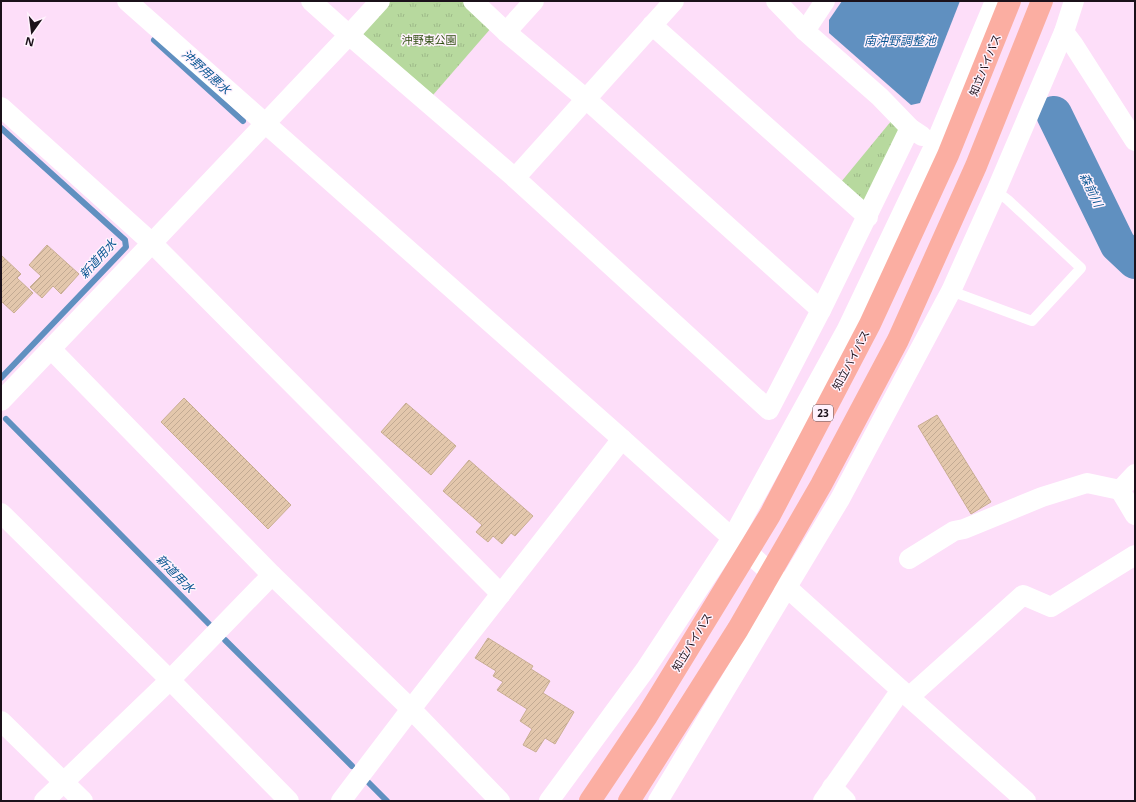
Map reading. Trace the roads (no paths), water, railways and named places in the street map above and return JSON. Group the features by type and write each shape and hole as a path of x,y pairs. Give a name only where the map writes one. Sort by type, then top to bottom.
{"highway":[{"name":"知立バイパス","path":"590,801 647,716 770,515 873,317 948,155 1010,1"},
{"path":"628,801 738,629 821,485 898,340 976,166 1042,1"}],"street":[{"path":"126,1 622,439 1026,801"},
{"path":"311,1 515,178 769,410 868,217 910,128"},
{"path":"1,401 51,350 380,1"},
{"path":"473,1 506,32 586,99 821,310"},
{"path":"506,32 534,1"},
{"path":"515,178 674,1"},
{"path":"776,1 805,31 880,97 910,128 935,144"},
{"path":"805,31 825,1"},
{"path":"549,801 645,670 732,538 847,329 935,144 995,1"},
{"path":"658,801 840,499 951,291 996,191 1064,32 1074,1"},
{"path":"652,25 868,217"},
{"path":"1064,32 1135,141"},
{"path":"1,107 152,243 501,594"},
{"path":"51,350 272,575 411,709 500,801"},
{"path":"341,801 622,439"},
{"path":"1120,490 1135,474"},
{"path":"909,558 954,531 964,529 1042,497 1087,483 1120,490 1135,515"},
{"path":"1,513 170,680 289,801"},
{"path":"833,796 905,693 1023,595 1051,607 1135,555"},
{"path":"44,801 170,680 272,575"},
{"path":"1,721 83,801"}],"lane":[{"path":"951,291 1032,320 1081,268 1008,200 996,191"}],"water":[{"name":"南沖野調整池","path":"842,1 960,1 920,103 911,105 829,33 829,20"}],"waterway":[{"name":"沖野用悪水","path":"154,40 243,121"},
{"name":"森前川","path":"1054,114 1118,245 1135,261"},
{"name":"新道用水","path":"1,128 125,240 126,247 1,378"},
{"name":"新道用水","path":"6,419 209,624"},
{"name":"新道用水","path":"225,640 352,766"},
{"name":"新道用水","path":"369,783 387,801"}],"park label":[{"name":"沖野東公園","path":"429,40"}]}
